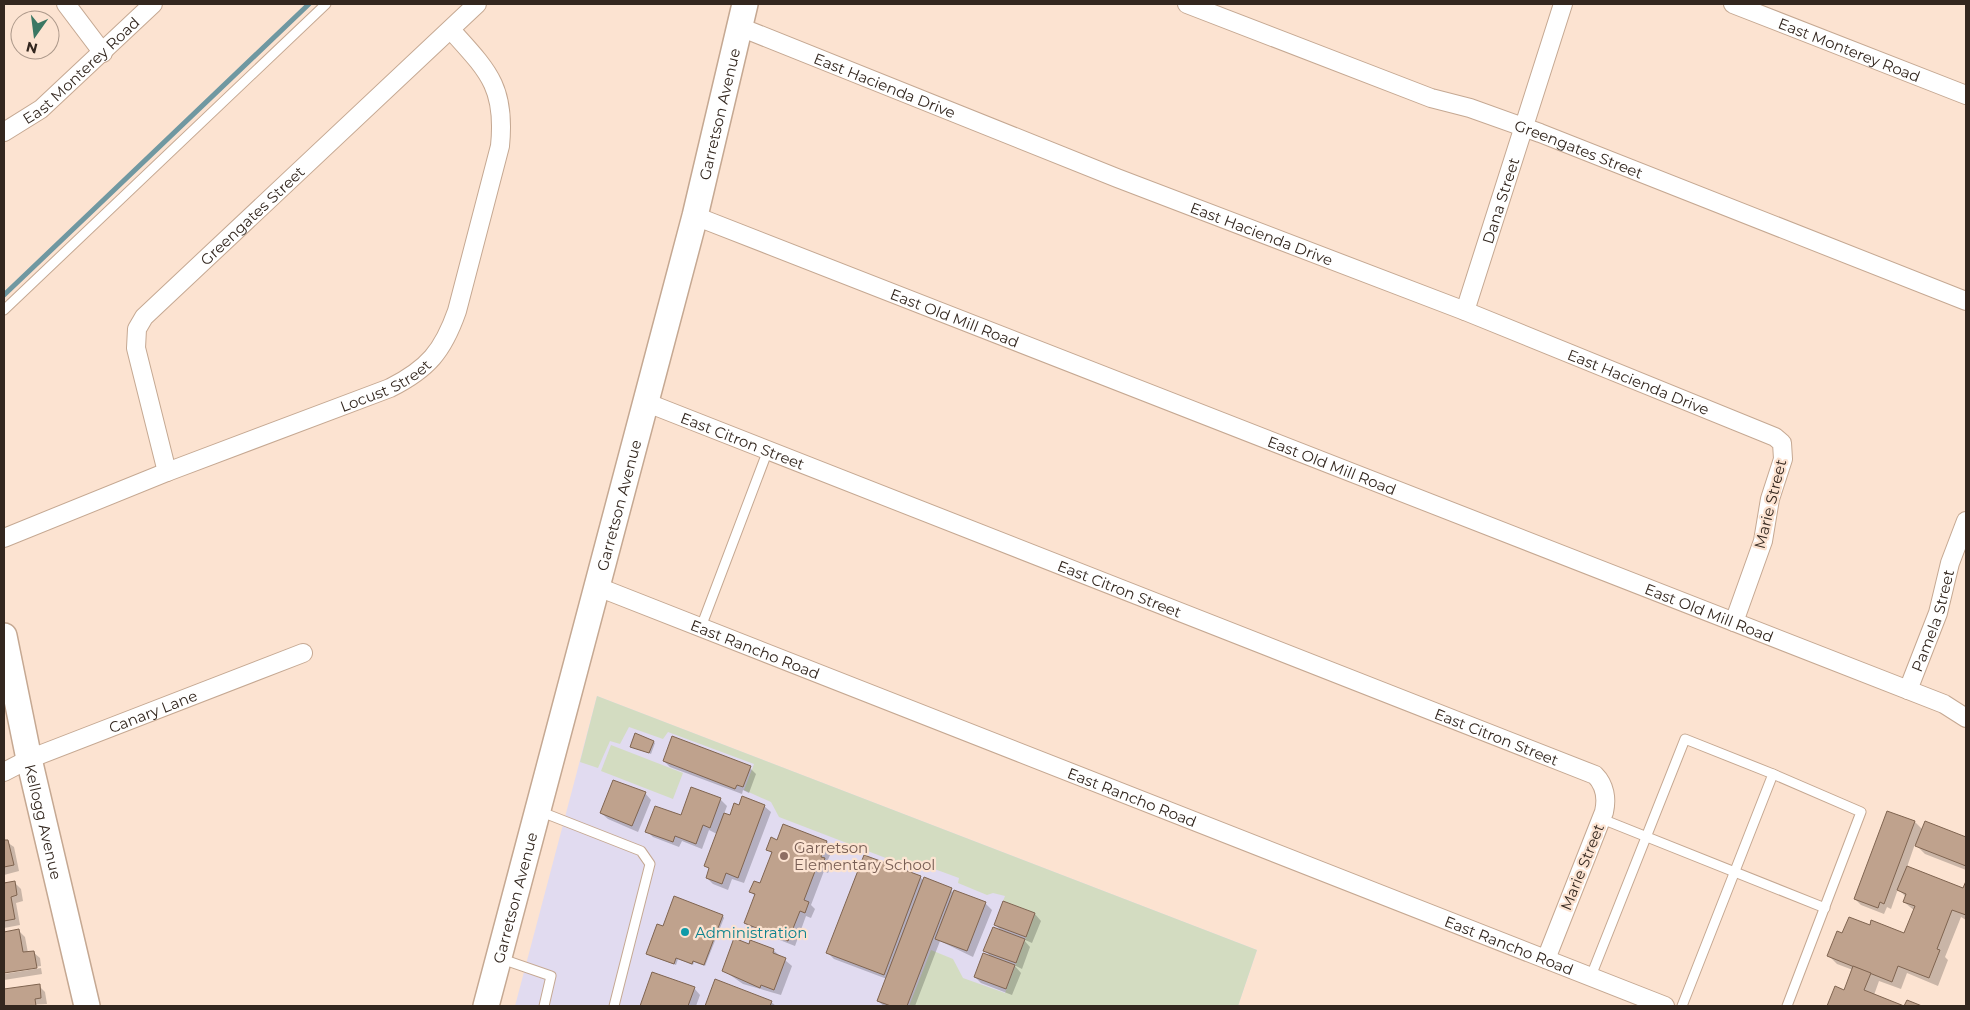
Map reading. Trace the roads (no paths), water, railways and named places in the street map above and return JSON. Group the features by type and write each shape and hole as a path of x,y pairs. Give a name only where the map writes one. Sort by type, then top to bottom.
{"street":[{"path":"66,4 103,53"},
{"name":"East Monterey Road","path":"4,132 41,109 103,53 153,4"},
{"name":"Greengates Street","path":"167,472 136,348 137,329 144,317 477,4"},
{"name":"Greengates Street","path":"1188,4 1431,98 1470,108 1523,127 1966,300"},
{"name":"Dana Street","path":"1465,311 1563,4"},
{"name":"East Monterey Road","path":"1734,4 1966,95"},
{"name":"Garretson Avenue","path":"486,1006 695,216 743,16"},
{"name":"East Hacienda Drive","path":"743,16 1117,178 1465,311 1775,437 1782,442"},
{"name":"Locust Street","path":"4,538 167,472 390,388 421,370 442,345 457,311 500,146 502,126 501,108 496,89 486,69 451,30"},
{"name":"East Old Mill Road","path":"695,216 1944,704 1966,718"},
{"name":"East Citron Street","path":"645,402 1595,775"},
{"name":"Marie Street","path":"1734,622 1763,541 1770,499 1783,459 1782,442"},
{"name":"Pamela Street","path":"1908,690 1938,613 1950,563 1966,521"},
{"name":"East Rancho Road","path":"598,587 1665,1006"},
{"name":"Kellogg Avenue","path":"4,636 29,759 88,1006"},
{"name":"Canary Lane","path":"4,772 29,759 303,653"},
{"name":"Marie Street","path":"1546,959 1602,819 1606,803 1605,796 1600,780 1595,775"}],"lane":[{"path":"4,310 326,4"},
{"path":"701,628 768,450"},
{"path":"1591,976 1685,739 1861,812 1787,1006"},
{"path":"1682,1006 1773,774"},
{"path":"538,811 641,851 650,864 614,1006"},
{"path":"1602,819 1825,908"},
{"path":"499,958 551,976 544,1006"}],"waterway":[{"path":"4,295 309,4"}],"place":[{"name":"Garretson Elementary School","path":"784,856"},
{"name":"Administration","path":"685,932"}]}
